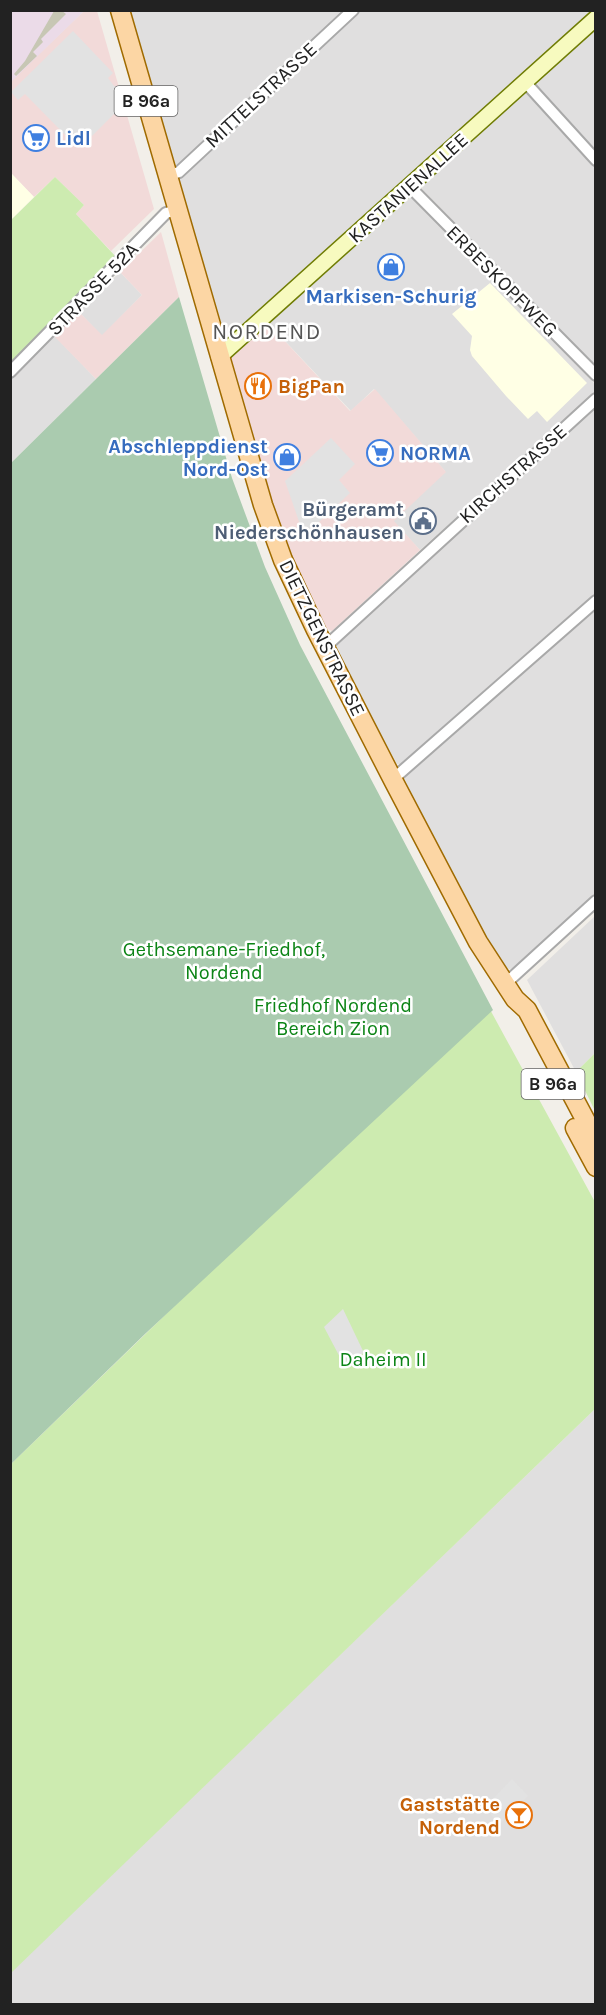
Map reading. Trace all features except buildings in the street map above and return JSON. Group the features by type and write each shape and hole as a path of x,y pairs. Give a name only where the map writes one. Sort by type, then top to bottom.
{"main road":[{"name":"DIETZGENSTRASSE","path":"120,10 268,522 325,648 478,942 510,992 527,1010 596,1140"},
{"name":"DIETZGENSTRASSE","path":"510,992 518,1016 596,1167"}],"street":[{"name":"MITTELSTRASSE","path":"167,176 179,172 353,10"},
{"name":"KASTANIENALLEE","path":"219,357 596,18"},
{"path":"526,82 596,159"},
{"name":"ERBESKOPFWEG","path":"409,186 596,375"},
{"name":"STRASSE 52A","path":"10,372 166,213 177,210"},
{"name":"KIRCHSTRASSE","path":"325,648 596,399"},
{"path":"393,780 596,601"},
{"path":"510,992 596,901"}],"shaded area":[{"path":"11,11 84,11 11,82"},
{"path":"54,11 62,11 66,14 41,39 43,42 33,52 37,56 16,76 14,74 25,61"},
{"path":"84,11 97,11 154,209 111,251 76,214 84,205 55,177 34,197 11,173 10,82"},
{"path":"128,11 346,11 175,167"},
{"path":"361,11 592,11 226,339 178,180"},
{"path":"595,28 595,153 537,89 536,83"},
{"path":"73,31 113,73 108,78 114,86 120,88 123,99 117,100 122,106 92,136 86,130 73,143 25,94 18,100 11,92"},
{"path":"525,93 531,96 595,167 595,367 422,189 424,182"},
{"path":"11,173 34,197 11,220"},
{"path":"410,197 418,201 595,384 595,394 420,550 393,521 445,471 374,389 351,411 268,323 405,199"},
{"path":"161,232 179,297 96,379 54,336 79,312 102,335 142,295 120,272"},
{"path":"120,272 142,295 102,336 79,312"},
{"path":"490,283 587,383 547,422 537,411 528,419 506,396 472,356 470,350 472,336 452,314"},
{"path":"268,323 350,411 375,389 446,472 394,521 420,550 332,631 323,627 280,527 229,359"},
{"path":"51,332 96,379 11,463 11,372"},
{"path":"595,406 595,594 402,764 397,764 335,650 337,645"},
{"path":"331,438 355,464 339,480 350,493 304,536 285,481"},
{"path":"595,608 595,893 516,968 509,969 505,967 474,916 404,778"},
{"path":"595,916 595,1053 576,1072 527,980"},
{"path":"343,1309 364,1353 343,1363 324,1327"},
{"path":"595,1409 595,2004 11,2004 10,1973"},
{"path":"512,1779 528,1796 500,1824 491,1815 489,1803"}],"green space":[{"path":"55,177 84,205 76,214 117,258 11,372 11,220"},
{"name":"Gethsemane-Friedhof, Nordend","path":"179,297 232,478 265,567 300,645 493,1010 145,1334 11,1464 11,463"},
{"name":"Daheim II","path":"487,1004 595,1202 595,1409 11,1973 11,1464"},
{"path":"595,1053 595,1111 576,1072"}],"place":[{"name":"Lidl","path":"36,138"},
{"name":"Markisen-Schurig","path":"391,267"},
{"name":"BigPan","path":"258,386"},
{"name":"NORMA","path":"380,453"},
{"name":"Abschleppdienst Nord-Ost","path":"287,457"},
{"name":"Bürgeramt Niederschönhausen","path":"423,521"},
{"name":"Gaststätte Nordend","path":"519,1815"}],"district":[{"name":"NORDEND","path":"267,332"}],"park label":[{"name":"Friedhof Nordend Bereich Zion","path":"333,1016"}]}
